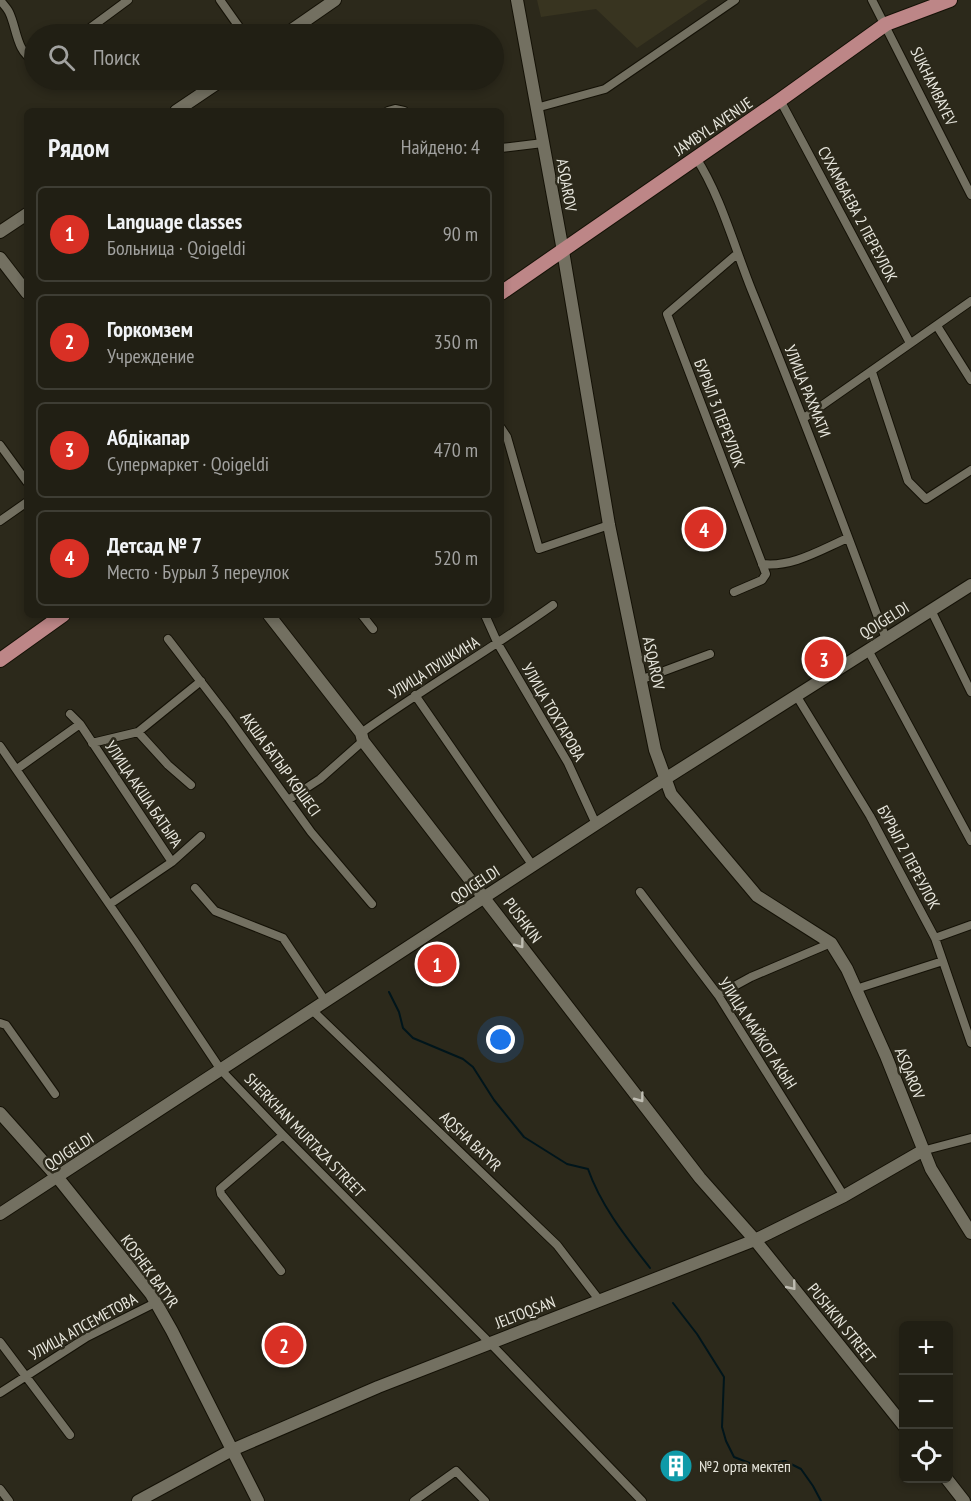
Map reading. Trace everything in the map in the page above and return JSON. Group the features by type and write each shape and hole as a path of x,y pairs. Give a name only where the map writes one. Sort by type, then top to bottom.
{"main road":[{"name":"JAMBYL AVENUE","path":"504,291 886,24 950,0"},
{"path":"0,660 59,618"}],"street":[{"path":"0,0 10,13 15,35 24,50"},
{"path":"96,24 128,0"},
{"path":"220,0 237,24"},
{"path":"300,24 335,0"},
{"name":"ASQAROV","path":"517,0 563,251 609,525 655,750 665,779 671,794 757,896 831,943 847,969 886,1056 931,1169 971,1233"},
{"path":"536,108 605,89 735,0"},
{"name":"SUKHAMBAYEV","path":"872,0 971,195"},
{"path":"180,108 207,90"},
{"name":"СУХАМБАЕВА 2 ПЕРЕУЛОК","path":"780,100 910,342"},
{"path":"504,148 543,143"},
{"name":"УЛИЦА РАХМАТИ","path":"696,158 708,176 737,254 804,418 886,639"},
{"path":"0,232 24,216"},
{"name":"БУРЫЛ 3 ПЕРЕУЛОК","path":"737,254 668,313 667,317 762,564"},
{"path":"0,258 24,289"},
{"path":"804,418 971,301"},
{"path":"937,326 971,380"},
{"path":"872,372 908,481 926,499 971,470"},
{"path":"504,432 539,549 609,525"},
{"path":"0,445 24,478"},
{"path":"0,522 24,504"},
{"path":"734,592 762,580 766,574 762,564 774,565 797,560 848,538"},
{"name":"QOIGELDI","path":"0,1214 665,779 971,585"},
{"name":"УЛИЦА ПУШКИНА","path":"288,800 320,779 362,737 416,694 498,644 553,605"},
{"path":"931,610 971,692"},
{"name":"PUSHKIN","path":"271,618 699,1178 755,1240"},
{"path":"364,618 373,629"},
{"name":"УЛИЦА ТОХТАРОВА","path":"486,618 498,644 568,763 596,824"},
{"name":"АҚША БАТЫР КӨШЕСІ","path":"168,639 311,832 372,904"},
{"path":"868,650 971,841"},
{"path":"640,680 710,654"},
{"name":"УЛИЦА АКША БАТЫРА","path":"92,743 138,732 201,681"},
{"path":"416,694 533,866"},
{"name":"БУРЫЛ 2 ПЕРЕУЛОК","path":"796,695 870,816 935,938 971,1043"},
{"name":"УЛИЦА АКША БАТЫРА","path":"70,714 80,724 172,862"},
{"path":"17,769 80,724"},
{"name":"УЛИЦА АКША БАТЫРА","path":"138,732 168,765 191,784"},
{"name":"SHERKHAN MURTAZA STREET","path":"0,746 110,904 221,1070 490,1342 642,1501"},
{"path":"110,904 172,862 201,836"},
{"path":"195,888 215,911 283,938 326,1002"},
{"name":"УЛИЦА МАЙКОТ АКЫН","path":"640,892 718,996 844,1196"},
{"path":"935,938 971,925"},
{"path":"718,996 751,977 831,943"},
{"path":"856,989 943,961"},
{"name":"AQSHA BATYR","path":"313,1011 557,1245 600,1301"},
{"path":"0,1023 6,1025 55,1094"},
{"name":"KOSHEK BATYR","path":"0,1113 58,1178 155,1303 172,1331 258,1501"},
{"path":"281,1271 220,1190 283,1135"},
{"path":"922,1150 971,1138"},
{"name":"JELTOQSAN","path":"138,1501 232,1450 378,1387 755,1240 844,1196 922,1150"},
{"name":"PUSHKIN STREET","path":"755,1240 899,1421"},
{"name":"УЛИЦА АПСЕМЕТОВА","path":"0,1393 87,1337 155,1303"},
{"name":"УЛИЦА АПСЕМЕТОВА","path":"0,1342 70,1435"},
{"path":"414,1501 456,1471 485,1501"},
{"path":"949,1483 964,1501"},
{"path":"0,1489 9,1501"}],"shaded area":[{"path":"537,0 708,0 637,48 596,9 541,17"}],"waterway":[{"path":"389,992 399,1012 403,1028 413,1038 463,1059 473,1067 494,1100 524,1137 567,1164 588,1169 607,1208 650,1268"},
{"path":"673,1303 697,1334 724,1377 722,1427 734,1457 757,1466 785,1461 801,1469 821,1501"}],"place":[{"name":"Детсад № 7","path":"704,529"},
{"name":"Абдiкапар","path":"824,659"},
{"name":"Language classes","path":"437,964"},
{"name":"Горкомзем","path":"284,1345"},
{"name":"№2 орта мектеп","path":"676,1466"}]}
